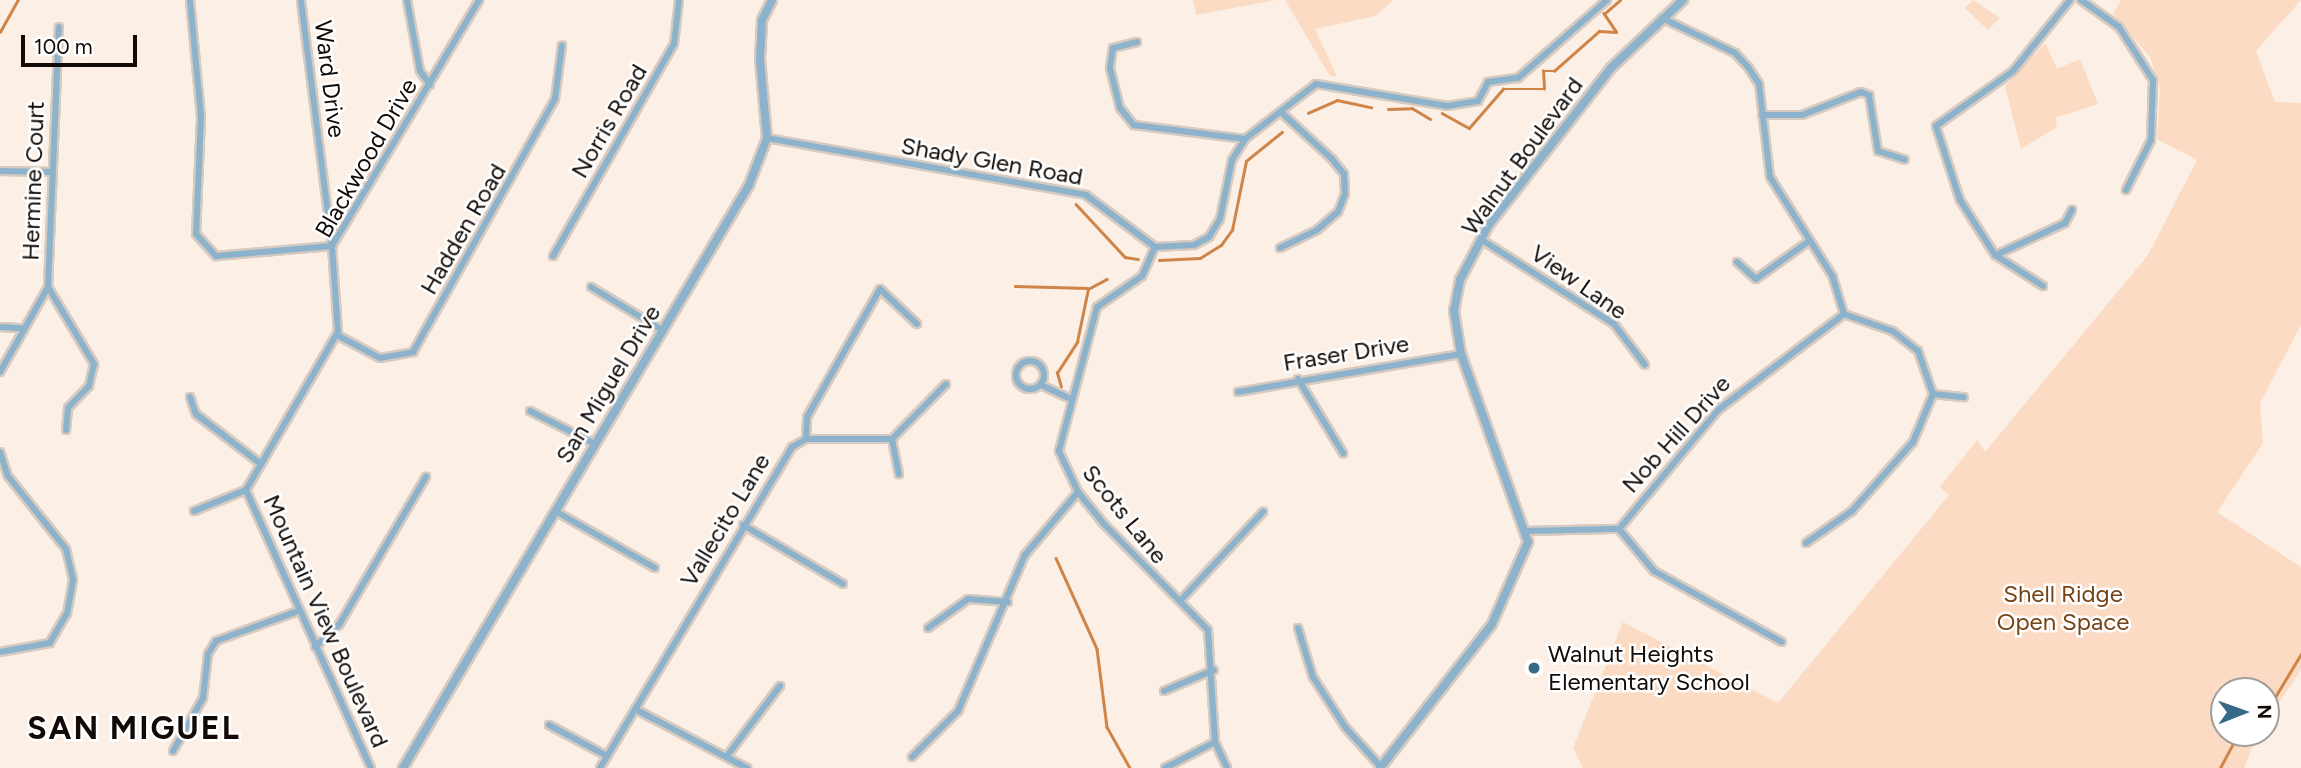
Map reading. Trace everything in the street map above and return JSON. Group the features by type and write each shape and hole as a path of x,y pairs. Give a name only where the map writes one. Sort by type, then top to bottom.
{"street":[{"path":"190,0 201,117 197,239 216,256 332,246"},
{"name":"Ward Drive","path":"301,0 332,246"},
{"path":"407,0 420,71 430,85"},
{"name":"Blackwood Drive","path":"337,335 332,246 479,0"},
{"name":"Norris Road","path":"553,256 674,44 679,0"},
{"name":"San Miguel Drive","path":"403,768 749,185 767,138 760,59 762,20 772,0"},
{"path":"1155,247 1209,237 1220,219 1232,160 1245,139 1325,82 1447,106 1478,101 1488,82 1518,78 1606,0"},
{"name":"Walnut Boulevard","path":"1528,530 1461,354 1454,311 1460,280 1482,240 1611,68 1660,18 1683,0"},
{"path":"2043,286 1996,256 1960,200 1936,127 2000,82 2070,0"},
{"path":"2081,0 2119,27 2153,80 2151,140 2126,190"},
{"path":"1660,18 1735,53 1759,84 1770,177 1833,277 1844,314 1892,331 1918,351 1933,394 1913,442 1852,511 1806,543"},
{"name":"Hermine Court","path":"0,372 22,328 48,287 59,27"},
{"path":"1138,42 1114,48 1111,68 1120,108 1134,125 1245,139"},
{"name":"Hadden Road","path":"337,335 380,358 413,352 555,99 562,44"},
{"path":"1762,115 1802,116 1861,92 1869,95 1878,151 1905,160"},
{"path":"1280,248 1317,230 1338,212 1345,194 1344,174 1332,159 1282,113"},
{"name":"Shady Glen Road","path":"767,138 1086,195 1155,247"},
{"path":"0,171 52,172"},
{"path":"1996,256 2065,223 2072,210"},
{"name":"View Lane","path":"1482,240 1614,324 1645,365"},
{"path":"1737,262 1756,279 1809,241"},
{"name":"Scots Lane","path":"1155,247 1142,276 1097,307 1059,451 1078,492 1154,581 1181,601 1208,630 1214,670 1215,742 1227,768"},
{"path":"48,287 94,364 89,386 69,405 66,430"},
{"path":"591,287 662,330"},
{"path":"917,324 880,289 807,417 806,439 892,439 946,384"},
{"name":"Nob Hill Drive","path":"1528,530 1619,529 1718,410 1844,314"},
{"path":"0,327 22,328"},
{"path":"194,512 246,490 337,335"},
{"name":"Fraser Drive","path":"1238,392 1298,379 1461,354"},
{"path":"1041,385 1039,364 1021,365 1020,386 1041,385 1071,399"},
{"path":"1298,379 1343,453"},
{"path":"1933,394 1964,397"},
{"path":"190,397 195,414 261,464"},
{"path":"530,411 595,444"},
{"name":"Vallecito Lane","path":"600,768 743,525 792,447 806,439"},
{"path":"892,439 899,474"},
{"path":"0,452 4,476 66,549 73,580 67,613 50,643 0,652"},
{"path":"316,647 339,625 426,477"},
{"name":"Mountain View Boulevard","path":"246,490 298,611 371,768"},
{"path":"912,757 958,711 1008,602 1025,555 1078,492"},
{"path":"555,511 654,568"},
{"path":"1181,601 1263,512"},
{"path":"743,525 843,584"},
{"path":"1619,529 1654,571 1782,642"},
{"path":"1298,628 1313,677 1345,727 1381,767 1492,624 1525,554 1528,530"},
{"path":"928,628 968,599 1008,602"},
{"path":"173,751 203,698 208,654 216,641 298,611"},
{"path":"1164,691 1214,670"},
{"path":"727,756 780,686"},
{"path":"635,709 747,768"},
{"path":"549,725 607,756"},
{"path":"1166,768 1215,742"}],"green space":[{"path":"1193,0 1276,0 1196,15"},
{"path":"1285,0 1393,0 1376,16 1315,29 1337,76 1330,76"},
{"path":"1973,0 2000,18 1988,30 1965,8"},
{"name":"Shell Ridge Open Space","path":"2121,0 2301,0 2256,51 2275,102 2301,103 2301,325 2260,403 2263,443 2217,512 2301,567 2301,670 2280,701 2280,677 2210,677 2210,747 2252,747 2244,768 1583,768 1573,748 1623,622 1778,703 1949,495 1940,487 1977,440 1985,452 2148,255 2197,160 2157,139 2160,88 2150,57 2113,14"},
{"path":"2045,43 2057,69 2080,59 2098,104 2055,118 2057,127 2021,149 2005,86"}],"waterway":[{"path":"0,32 18,0"},
{"path":"1442,113 1469,128 1503,89 1544,89 1543,71 1554,71 1599,31 1616,32 1604,14 1620,0"},
{"path":"1308,113 1337,100 1371,107"},
{"path":"1388,109 1412,108 1430,119"},
{"path":"1159,260 1200,258 1221,245 1232,230 1246,161 1282,132"},
{"path":"1076,204 1125,257 1138,259"},
{"path":"1061,387 1057,373 1077,342 1088,289 1107,279"},
{"path":"1015,286 1087,288"},
{"path":"1056,558 1097,649 1107,727 1130,768"},
{"path":"2280,689 2301,654"},
{"path":"2220,768 2231,747"}],"place":[{"name":"Walnut Heights Elementary School","path":"1534,668"}],"district":[{"name":"SAN MIGUEL","path":"134,728"}]}
